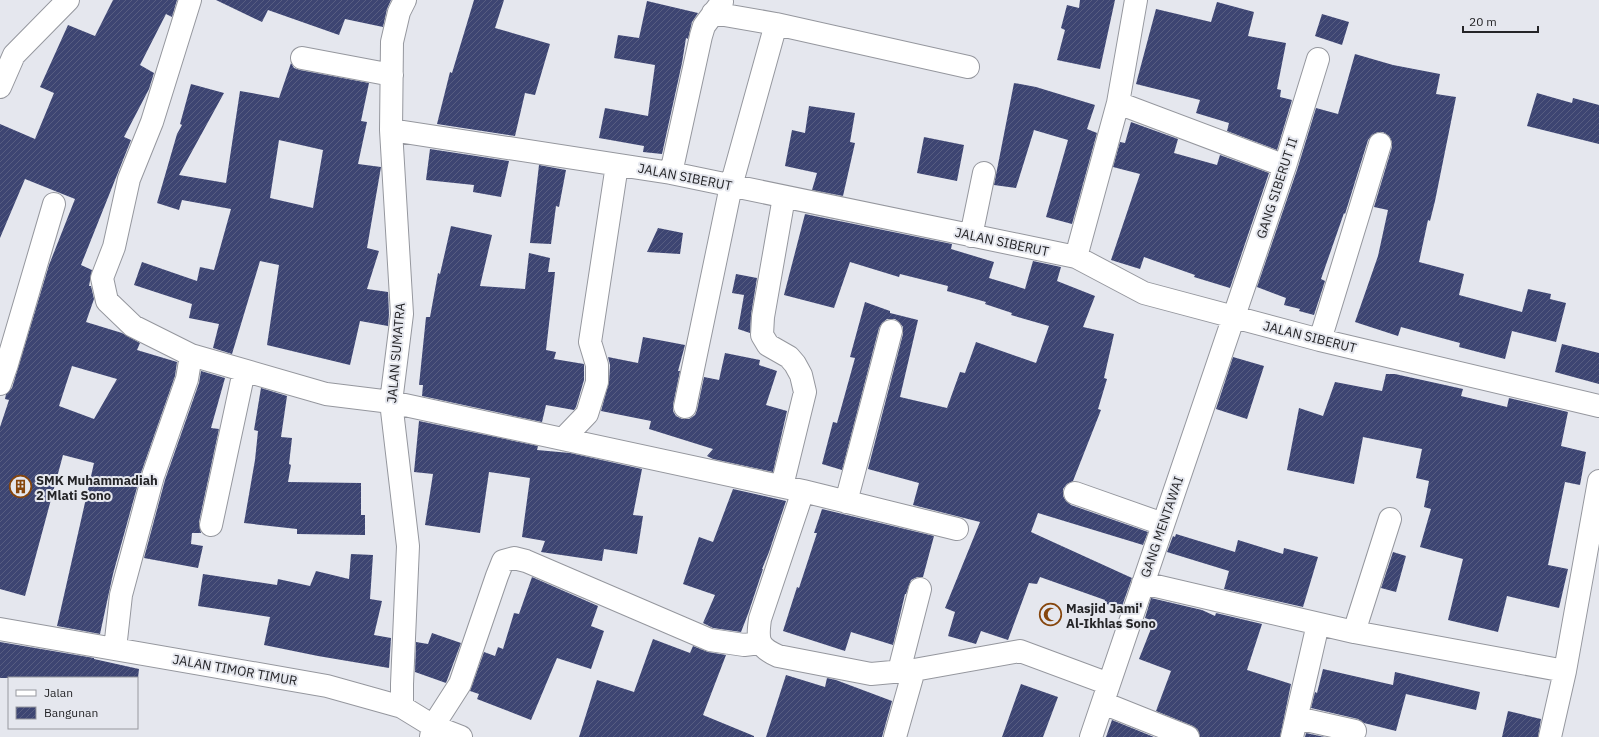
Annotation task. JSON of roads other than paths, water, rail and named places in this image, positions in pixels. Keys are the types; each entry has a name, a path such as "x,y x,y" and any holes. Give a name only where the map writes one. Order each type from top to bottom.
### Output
{"street":[{"path":"0,88 14,55 68,0"},
{"path":"190,0 152,122 129,179 114,247 102,278 107,301 133,326 191,355 326,394 391,402 792,489 957,529"},
{"name":"JALAN SUMATRA","path":"402,707 408,546 391,402 402,314 391,130 392,42 399,12 405,0"},
{"path":"1076,257 1118,103 1136,0"},
{"path":"671,173 701,36 704,26 719,6 776,24 968,67"},
{"path":"685,406 731,186 776,24"},
{"path":"302,58 392,74"},
{"name":"GANG SIBERUT II","path":"1233,317 1285,166 1318,59"},
{"path":"1118,103 1285,166"},
{"name":"JALAN SIBERUT","path":"391,130 671,173 1076,257 1144,293 1320,340 1599,406"},
{"path":"1320,340 1380,144"},
{"path":"563,439 587,414 597,382 597,365 590,342 617,165"},
{"path":"971,236 984,173"},
{"path":"784,197 763,317 762,335 768,345 789,357 801,375 805,392 792,489 760,619 758,633 760,643 766,651 778,656 871,674 907,670 1020,652 1106,694 1188,737"},
{"path":"0,384 54,204"},
{"name":"GANG MENTAWAI","path":"1091,737 1233,317"},
{"path":"846,502 891,331"},
{"path":"115,649 121,595 153,476 187,379 191,355"},
{"path":"211,525 244,371"},
{"path":"1550,737 1565,671 1599,481"},
{"path":"1075,493 1163,524"},
{"path":"1354,632 1390,519"},
{"path":"432,732 460,684 501,566 503,562 514,558 533,564 710,640 744,645 760,643"},
{"path":"1143,583 1354,632 1565,671"},
{"path":"895,737 920,589"},
{"path":"1318,624 1294,728 1355,731"},
{"name":"JALAN TIMOR TIMUR","path":"0,629 327,686 402,707 432,732 461,737"}],"place":[{"name":"SMK Muhammadiah 2 Mlati Sono","path":"20,487"},
{"name":"Masjid Jami' Al-Ikhlas Sono","path":"1050,615"}]}
